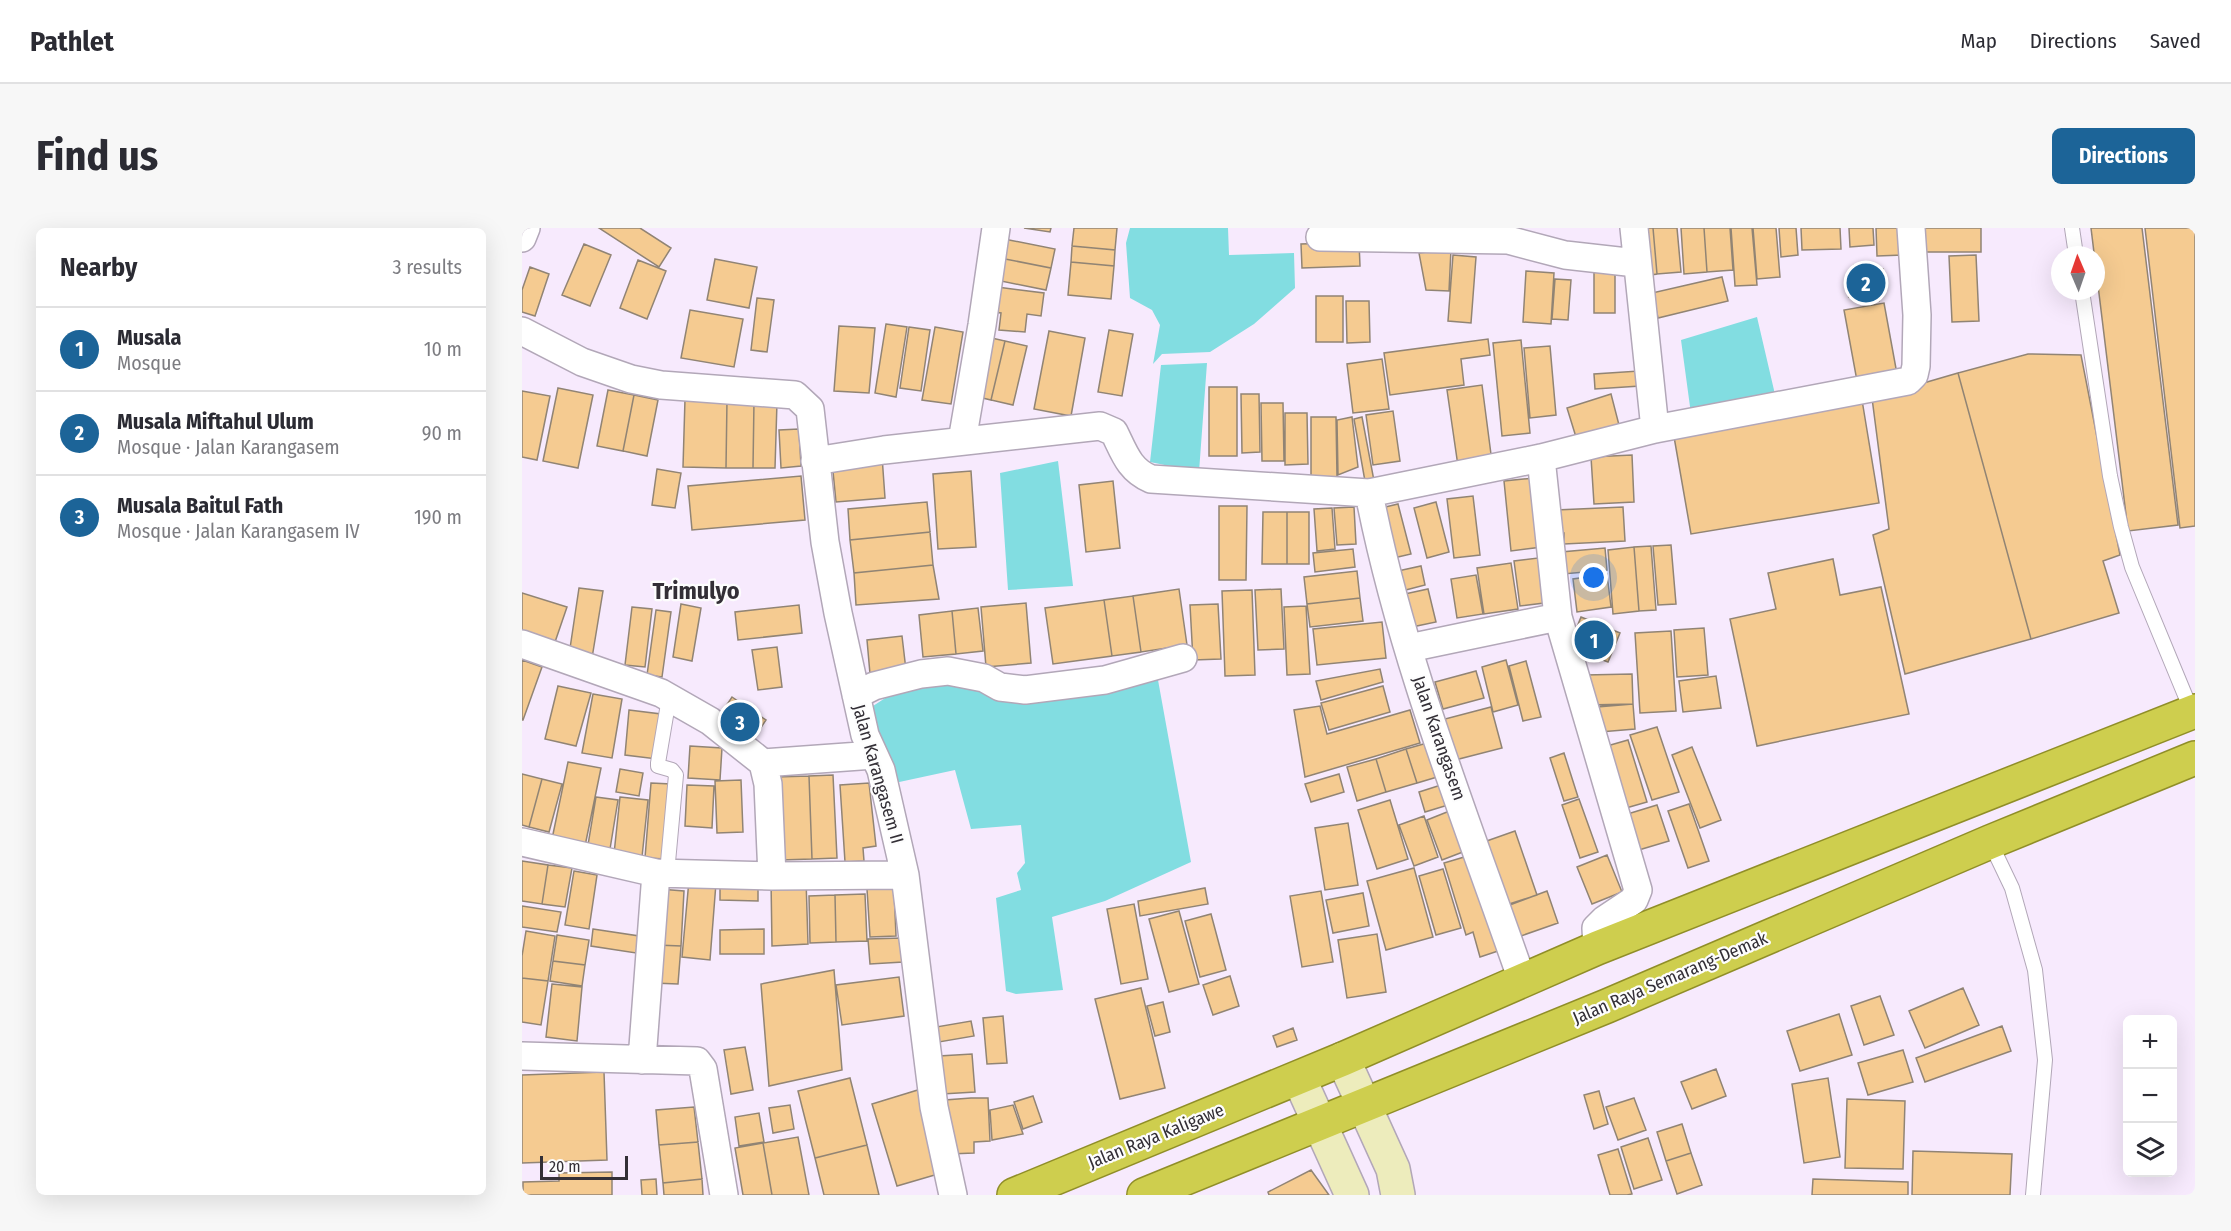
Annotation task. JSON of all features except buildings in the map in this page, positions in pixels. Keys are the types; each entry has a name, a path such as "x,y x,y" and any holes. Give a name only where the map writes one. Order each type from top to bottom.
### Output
{"highway":[{"path":"1299,1078 1597,948 2194,712"},
{"name":"Jalan Raya Semarang-Demak","path":"1144,1195 1607,1006 1989,842 2195,758"},
{"name":"Jalan Raya Kaligawe","path":"1014,1195 1299,1078"}],"main road":[{"path":"1343,1059 1365,1106 1395,1182"},
{"path":"1299,1078 1352,1193"}],"street":[{"path":"522,238 526,228"},
{"path":"962,441 996,228"},
{"path":"1634,228 1655,429"},
{"path":"815,461 884,450 1100,426 1114,432 1133,469 1140,475 1151,479 1369,494 1541,458 1655,429 1908,381 1914,375 1916,366 1917,315 1911,228"},
{"path":"1320,237 1508,240 1565,255 1636,263"},
{"name":"Jalan Karangasem II","path":"522,331 582,362 651,383 795,395 810,409 825,542 856,695 865,735 881,770 905,875 934,1107 953,1195"},
{"path":"1541,458 1558,617 1638,890 1634,900 1596,928 1597,948"},
{"name":"Jalan Karangasem","path":"1369,494 1381,556 1434,728 1522,980"},
{"path":"1409,648 1558,617"},
{"path":"522,644 669,698 710,721 763,763 768,784 772,876"},
{"path":"856,695 874,686 921,674 948,672 984,678 1000,687 1025,690 1105,680 1183,658"},
{"path":"763,763 874,754"},
{"path":"522,842 662,873 772,876 905,875"},
{"path":"642,1060 662,873"},
{"path":"522,1056 642,1060 690,1059 700,1064 703,1069 724,1195"}],"lane":[{"path":"2072,228 2075,246"},
{"path":"2083,300 2110,476 2121,527 2132,567 2194,712"},
{"path":"662,873 676,775 672,770 658,766 669,698"},
{"path":"1989,842 2012,888 2035,970 2045,1060 2033,1195"}],"shaded area":[{"path":"1130,228 1228,228 1229,255 1294,253 1295,288 1254,324 1210,352 1162,354 1153,364 1160,325 1152,310 1130,298 1126,243"},
{"path":"1757,317 1777,403 1691,414 1681,340"},
{"path":"1207,363 1199,472 1150,462 1161,365"},
{"path":"1058,461 1073,586 1008,590 1000,473"},
{"path":"1158,680 1191,862 1105,901 1052,917 1063,990 1016,994 1006,991 996,898 1021,890 1017,873 1025,863 1021,825 971,829 955,770 890,784 873,706 896,691 969,683 1002,702"}],"place":[{"name":"Musala Miftahul Ulum","path":"1866,283"},
{"name":"Musala","path":"1594,640"},
{"name":"Musala Baitul Fath","path":"740,722"}],"district":[{"name":"Trimulyo","path":"696,591"}]}
